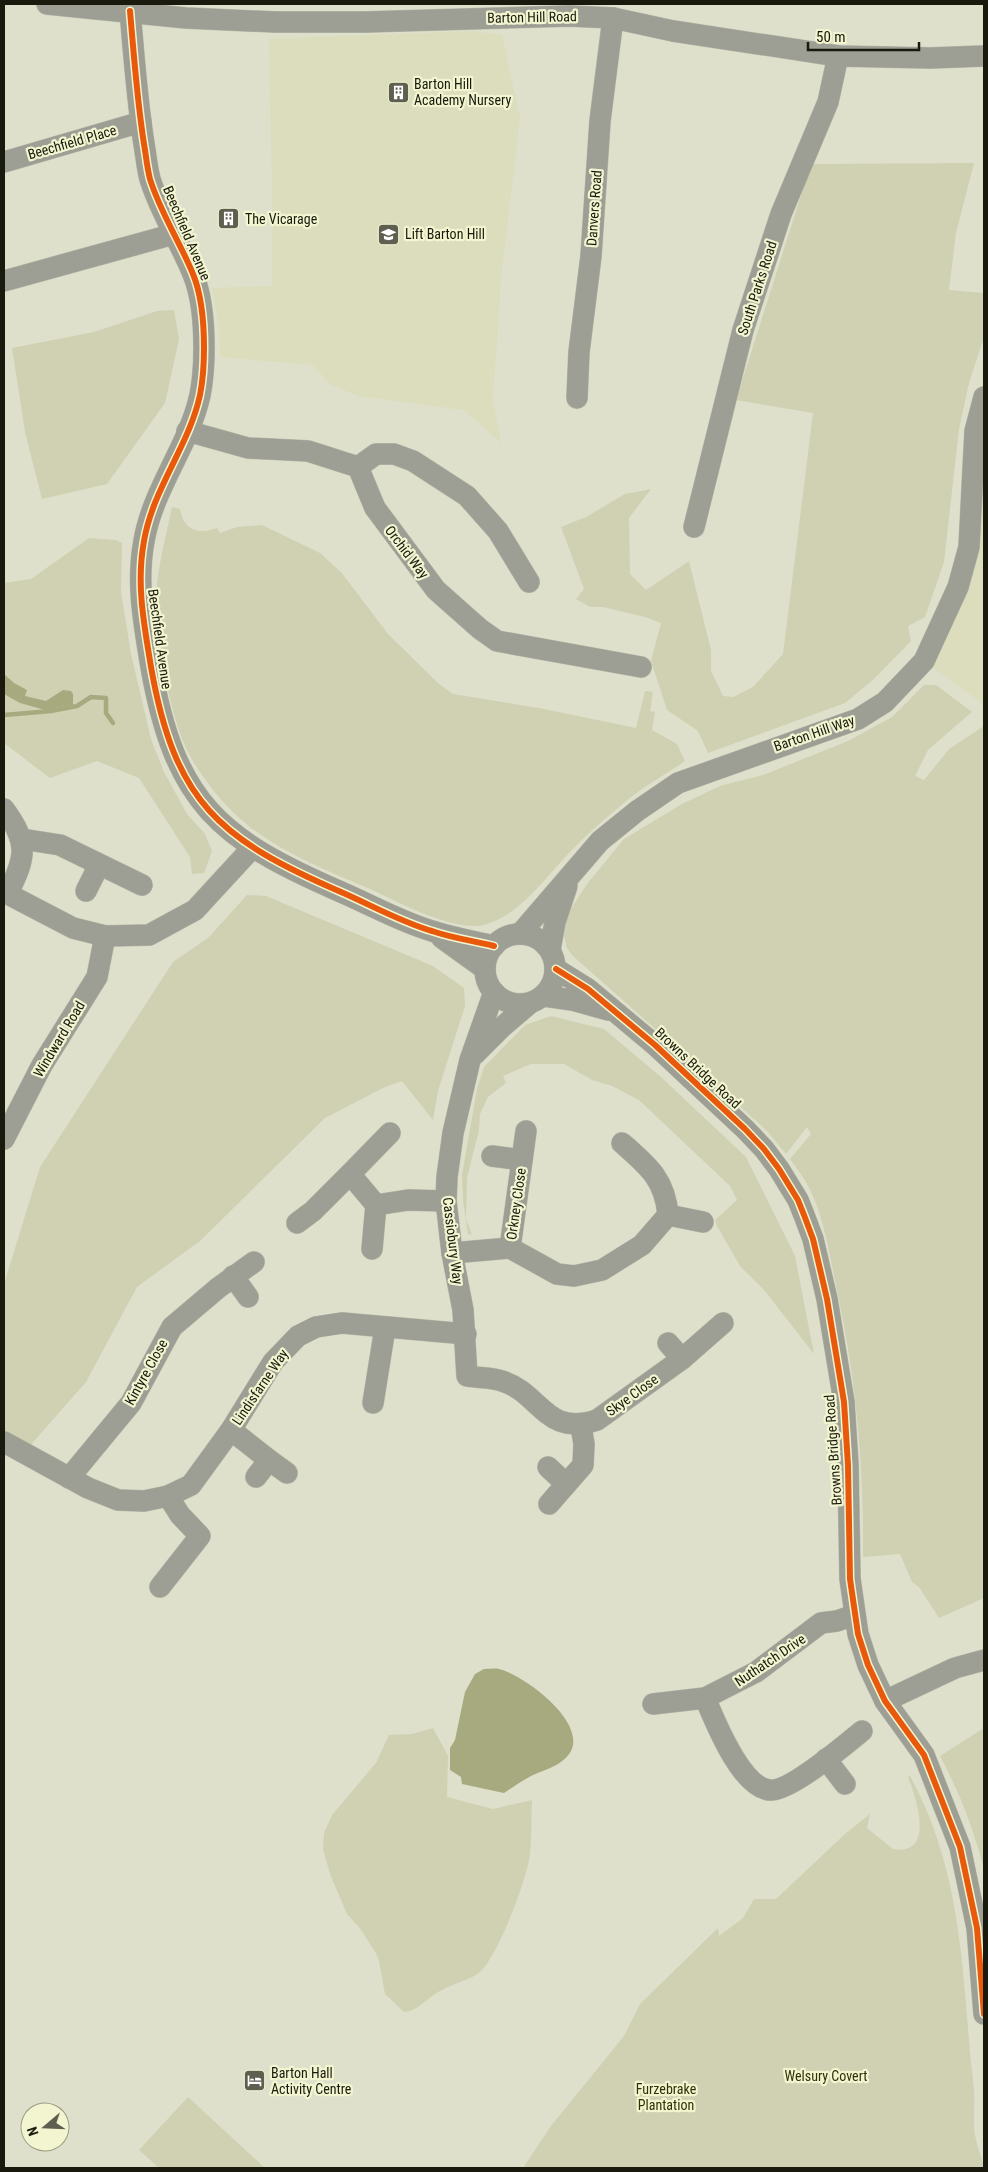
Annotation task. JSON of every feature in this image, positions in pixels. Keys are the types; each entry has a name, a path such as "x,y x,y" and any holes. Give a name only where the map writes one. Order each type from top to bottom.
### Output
{"street":[{"name":"Barton Hill Road","path":"47,4 130,11 186,11 275,22 366,13 613,18 673,31 838,56 930,58 984,56"},
{"name":"Beechfield Avenue","path":"130,11 141,122 150,178 194,276 201,304 204,344 200,394 187,431 156,497 147,522 140,562 144,627 163,727 172,751 198,798 215,818 252,848 291,870 431,931 494,946"},
{"name":"Danvers Road","path":"577,398 579,352 591,256 600,120 613,18"},
{"name":"South Parks Road","path":"694,527 743,330 781,214 828,102 838,56"},
{"name":"Beechfield Place","path":"4,162 141,122"},
{"name":"Beechfield Avenue","path":"4,282 174,234"},
{"name":"Barton Hill Way","path":"520,934 600,841 638,810 678,783 858,720 885,702 924,661 958,587 969,547 975,431 984,397"},
{"path":"187,431 248,448 308,451 358,467 376,454 394,454 413,461 467,496 498,531 529,582"},
{"name":"Orchid Way","path":"358,467 375,508 436,590 480,629 497,641 641,667"},
{"path":"4,810 22,839 21,868 6,893 73,928 105,936 149,935 196,910 252,848"},
{"path":"22,839 60,845 142,886"},
{"path":"86,890 99,865"},
{"name":"Barton Hill Way","path":"553,959 555,922 570,877"},
{"name":"Beechfield Avenue","path":"431,931 486,969"},
{"path":"470,1060 500,1028 536,1000 552,986 553,959 539,939 520,934 502,939 494,946 488,957 486,969 488,982 494,992 510,1003 536,1000"},
{"name":"Windward Road","path":"4,1139 42,1065 97,977 105,936"},
{"name":"Browns Bridge Road","path":"553,959 655,1045 764,1149 789,1184 804,1215 813,1239 827,1299 844,1402 848,1465 850,1579 854,1615 868,1665 885,1701 924,1755 960,1847 978,1928 984,2014"},
{"name":"Cassiobury Way","path":"466,1334 452,1252 446,1200 447,1177 453,1133 470,1060 494,992"},
{"name":"Browns Bridge Road","path":"536,1000 572,1000 615,1012"},
{"name":"Orkney Close","path":"510,1248 526,1131"},
{"path":"297,1223 313,1211 390,1134"},
{"path":"622,1143 658,1177 667,1204 668,1215 703,1222"},
{"name":"Orkney Close","path":"492,1156 522,1160"},
{"path":"350,1174 376,1205 372,1249"},
{"path":"376,1205 408,1200 446,1200"},
{"name":"Orkney Close","path":"452,1252 510,1248 557,1274 574,1276 602,1270 642,1245 668,1215"},
{"name":"Kintyre Close","path":"69,1478 131,1403 172,1327 233,1276 254,1262"},
{"path":"233,1276 248,1297"},
{"name":"Lindisfarne Way","path":"4,1442 88,1488 118,1500 144,1501 168,1496 191,1485 231,1430 273,1362 298,1336 316,1327 342,1323 466,1334"},
{"name":"Skye Close","path":"581,1426 597,1420 682,1359 723,1323"},
{"path":"373,1403 387,1379 385,1328"},
{"path":"466,1334 467,1385 502,1381 518,1389 557,1421 581,1426 584,1444 583,1466 549,1504"},
{"path":"668,1343 682,1359"},
{"path":"231,1430 287,1473"},
{"path":"256,1477 270,1460"},
{"path":"548,1467 566,1484"},
{"path":"160,1587 200,1536 180,1515 168,1496"},
{"name":"Nuthatch Drive","path":"653,1704 705,1698 756,1672 821,1623 854,1615"},
{"path":"885,1701 956,1668 984,1660"},
{"path":"705,1698 724,1741 737,1763 754,1783 769,1790 782,1788 862,1732"},
{"path":"826,1759 845,1784"}],"shaded area":[{"name":"Lift Barton Hill","path":"472,31 502,35 520,118 501,280 493,399 501,443 464,410 358,396 330,384 313,365 220,357 219,327 212,288 272,286 269,39"},
{"path":"984,397 984,705 924,661 958,587"},
{"path":"4,674 14,683 27,690 25,696 46,701 63,690 71,691 73,694 73,705 54,708 49,711 20,703 4,694"},
{"path":"484,1669 497,1669 510,1673 537,1690 561,1713 570,1726 573,1739 571,1751 564,1760 529,1777 504,1793 462,1784 461,1777 450,1770 450,1748 455,1740 465,1692 475,1674"}],"green space":[{"path":"974,163 956,233 949,290 984,293 984,337 969,383 959,429 944,562 925,617 908,626 911,641 873,680 845,703 708,753 698,731 667,710 651,661 661,623 645,617 603,607 590,607 576,599 584,589 561,527 586,517 625,494 651,489 629,518 630,574 646,590 689,561 711,650 711,671 723,696 733,697 753,687 783,654 813,413 736,400 811,164"},
{"path":"174,310 179,339 165,403 107,484 42,499 25,432 12,348 94,332 157,311"},
{"path":"172,507 180,509 188,526 198,531 217,528 220,533 237,527 262,525 320,553 341,572 388,634 438,683 453,694 539,708 636,728 645,691 653,692 650,711 655,712 652,730 677,744 685,761 631,797 604,820 578,844 521,904 497,920 484,925 472,926 442,920 410,908 316,866 264,837 228,807 215,793 198,769 182,740 166,680 156,602 162,554"},
{"path":"89,538 116,540 122,543 121,592 131,654 151,739 164,772 187,814 205,834 212,851 204,873 192,874 190,857 139,778 97,761 50,778 4,743 4,583 31,579"},
{"path":"924,685 936,685 972,712 928,750 915,776 924,780 949,749 984,726 984,1598 939,1618 919,1587 912,1582 900,1554 863,1557 858,1423 844,1323 824,1228 808,1185 790,1159 811,1134 807,1127 786,1154 767,1131 573,956 567,948 564,935 567,915 587,884 624,839 682,804 720,786 763,775 848,741 892,717"},
{"path":"247,895 266,896 433,966 464,988 465,1006 438,1091 433,1120 402,1081 383,1088 325,1118 200,1241 137,1287 86,1382 28,1448 4,1433 4,1284 40,1167 173,962 208,938"},
{"path":"551,1016 604,1029 661,1077 746,1157 795,1256 814,1354 764,1290 740,1266 717,1226 715,1220 737,1200 730,1186 639,1100 612,1086 592,1080 564,1064 531,1064 503,1076 506,1083 488,1097 480,1114 479,1130 467,1178 466,1219 472,1235 468,1234 463,1200 462,1175 477,1089 484,1067 525,1025"},
{"path":"433,1728 448,1756 447,1797 493,1809 532,1800 530,1854 524,1880 504,1933 481,1971 440,1991 414,2009 404,2012 385,1994 376,1953 359,1927 347,1914 330,1874 323,1849 324,1833 332,1815 376,1763 389,1735 412,1734"},
{"path":"984,1728 984,1869 965,1811 940,1756"},
{"path":"910,1776 926,1809 939,1843 955,1911 974,2085 975,2135 984,2168 523,2168 551,2126 624,2036 640,2004 718,1928 719,1936 743,1918 754,1899 776,1899 845,1834 870,1814 867,1828 893,1849 906,1849 915,1844 919,1835 920,1823 908,1777"},
{"path":"188,2097 265,2168 159,2168 139,2150"}],"waterway":[{"path":"4,715 51,711 77,706 91,697 106,698 106,713 113,723"}],"cycle path":[{"path":"130,11 139,111 149,175 159,203 188,262 196,283 204,329 204,366 195,414 155,503 144,541 142,557 142,604 148,651 161,714 174,752 189,784 209,811 234,833 263,854 299,873 409,923 447,936 494,946"},
{"path":"556,969 588,989 655,1045 745,1129 764,1149 779,1169 798,1200 813,1239 827,1299 844,1402 848,1465 850,1579 858,1634 868,1665 885,1701 924,1755 960,1847 977,1928 984,2014"}],"place":[{"name":"Barton Hill Academy Nursery","path":"398,92"},
{"name":"The Vicarage","path":"229,219"},
{"name":"Lift Barton Hill","path":"389,234"},
{"name":"Barton Hall Activity Centre","path":"255,2081"}],"park label":[{"name":"Welsury Covert","path":"826,2076"},
{"name":"Furzebrake Plantation","path":"666,2098"}]}
